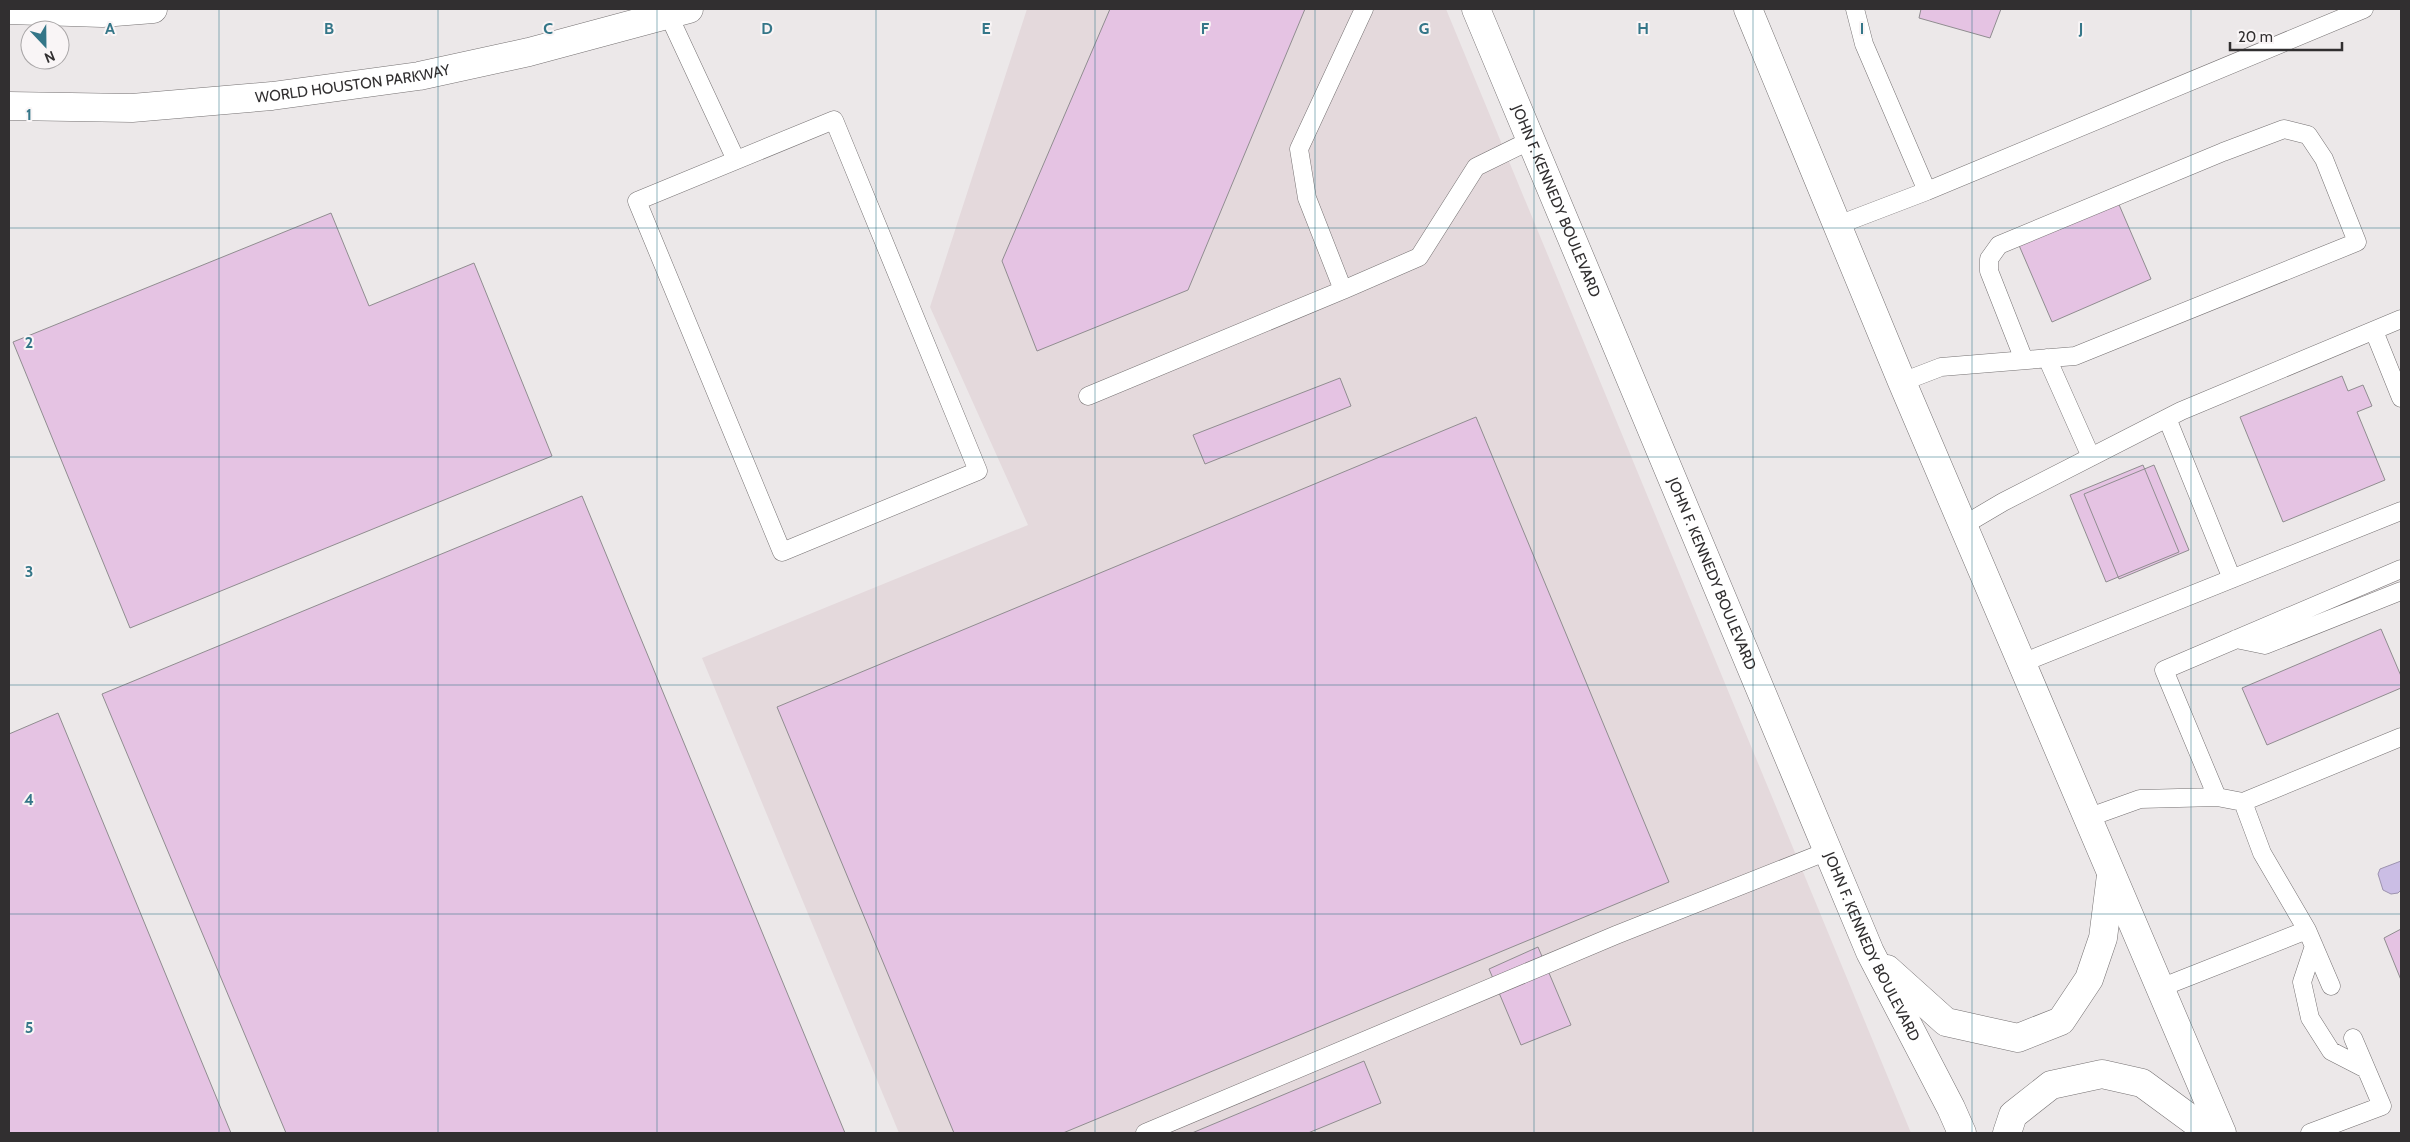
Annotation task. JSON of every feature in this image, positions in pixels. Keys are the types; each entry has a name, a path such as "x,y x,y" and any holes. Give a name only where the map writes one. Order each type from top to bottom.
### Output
{"main road":[{"path":"9,10 101,11 154,9"},
{"name":"JOHN F. KENNEDY BOULEVARD","path":"1476,9 1870,952 1952,1108 1962,1133"},
{"path":"1748,9 1902,382 2222,1133"},
{"name":"WORLD HOUSTON PARKWAY","path":"9,106 132,108 272,96 419,76 529,52 675,11"},
{"path":"1870,952 1899,981 1946,1022 2018,1038 2061,1021 2089,979 2103,938 2111,875"},
{"path":"2007,1133 2013,1115 2052,1085 2102,1074 2142,1083 2210,1133"}],"lane":[{"path":"1343,290 1308,198 1299,149 1364,9"},
{"path":"1855,9 1864,44 1927,191"},
{"path":"1838,225 1927,191 2364,9"},
{"path":"675,11 736,160"},
{"path":"834,120 978,471 782,552 637,201 736,160 834,120"},
{"path":"1902,382 1940,367 2075,356 2357,242 2324,159 2308,134 2284,129 2222,152 1999,245 1989,259 1990,276 2024,360"},
{"path":"1088,396 1419,257 1476,167 1531,140"},
{"path":"1964,526 2003,502 2167,418 2401,319"},
{"path":"2374,331 2401,398"},
{"path":"2047,358 2091,457"},
{"path":"2167,418 2232,580"},
{"path":"2022,663 2401,511"},
{"path":"2217,797 2164,670 2401,570"},
{"path":"2236,639 2264,645 2401,591"},
{"path":"2087,818 2140,799 2217,797 2243,802 2401,737"},
{"path":"2243,802 2262,853 2310,938 2331,986"},
{"path":"1146,1133 1616,935 1828,850"},
{"path":"2160,988 2310,938"},
{"path":"2310,938 2302,982 2310,1018 2331,1051 2366,1069"},
{"path":"2310,1133 2382,1106 2353,1038"}],"shaded area":[{"path":"1027,9 1446,9 1911,1133 899,1133 702,658 1028,525 930,307"},
{"path":"2401,861 2401,890 2398,893 2391,894 2383,890 2378,874 2380,869"}],"building":[{"path":"1110,9 1305,9 1188,290 1037,351 1002,261"},
{"path":"1921,9 2001,9 1990,38 1919,18"},
{"path":"2117,200 2151,279 2052,322 2018,243"},
{"path":"331,213 369,306 474,263 552,456 130,628 13,342"},
{"path":"2342,376 2348,391 2363,385 2372,406 2357,412 2385,480 2283,522 2240,417"},
{"path":"1340,378 1351,406 1205,464 1193,435"},
{"path":"1476,417 1669,882 1063,1133 954,1133 777,707"},
{"path":"2143,465 2179,552 2106,582 2070,495"},
{"path":"2154,465 2189,550 2119,579 2084,494"},
{"path":"582,496 845,1133 286,1133 102,694"},
{"path":"2381,629 2401,676 2401,688 2267,745 2242,688"},
{"path":"58,713 231,1133 9,1133 9,734"},
{"path":"2401,929 2401,980 2384,938"},
{"path":"1538,947 1571,1025 1521,1045 1489,969"},
{"path":"1364,1061 1381,1103 1308,1133 1192,1133"}]}
